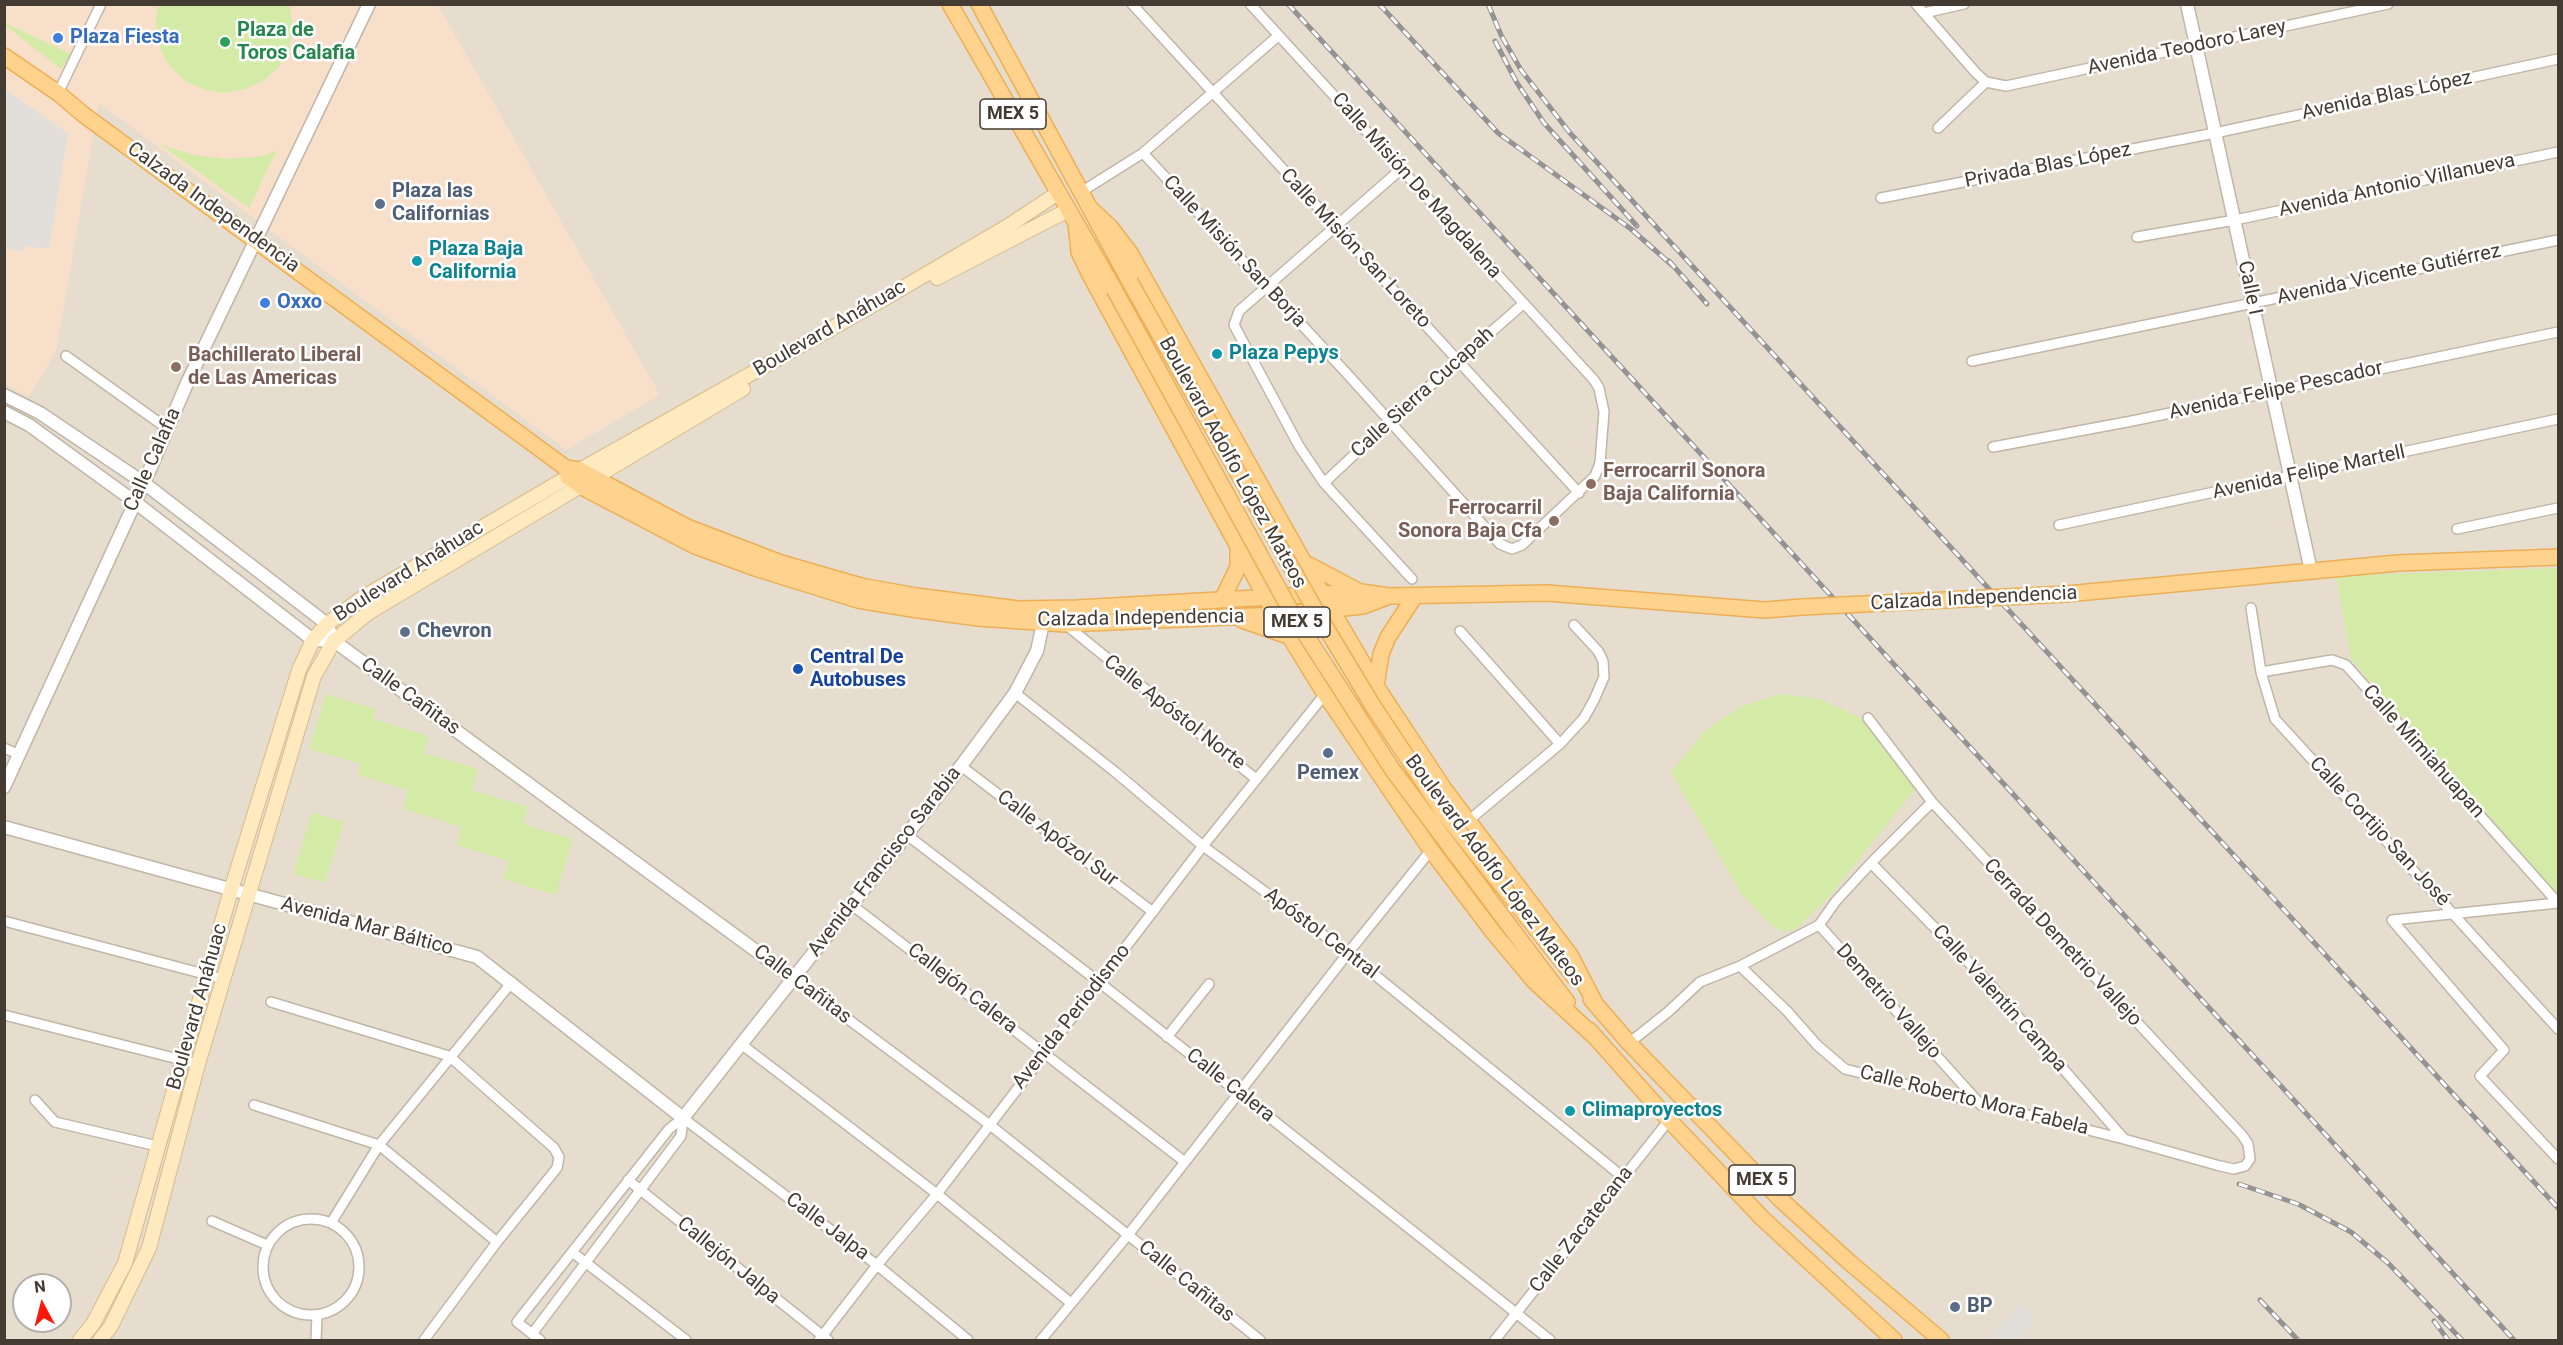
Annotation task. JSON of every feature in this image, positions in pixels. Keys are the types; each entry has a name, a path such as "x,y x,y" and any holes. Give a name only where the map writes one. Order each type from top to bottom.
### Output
{"main road":[{"name":"Boulevard Adolfo López Mateos","path":"950,4 1114,289 1293,615 1392,769 1594,1036 1669,1120 1763,1219 1894,1341"},
{"name":"Boulevard Adolfo López Mateos","path":"979,4 1130,282 1317,613 1373,706 1444,813 1629,1044 1780,1199 1941,1341"},
{"name":"Calzada Independencia","path":"4,56 58,93 84,115 578,476 695,546 755,568 858,600 978,618 1043,623 1276,615 1363,606 1389,596"},
{"name":"Boulevard Anáhuac","path":"80,1341 93,1324 125,1263 231,890 299,670 313,640 327,624 362,598 899,290 1008,226 1058,193"},
{"path":"1091,209 1111,228 1130,253 1376,686 1425,763 1570,955 1596,1005"},
{"name":"Boulevard Anáhuac","path":"100,1341 111,1326 149,1248 198,1064 247,894 314,676 334,641 368,613 578,476 769,374 963,264 1072,217"},
{"path":"1072,217 1079,252 1090,275 1288,636 1431,850 1493,932 1534,981 1594,1036"},
{"name":"Calzada Independencia","path":"578,476 687,527 782,563 861,586 916,596 1018,609 1077,609 1360,592 1389,596 1547,593 1765,610 2066,594 2398,563 2559,557"},
{"path":"1222,600 1238,567 1237,544"},
{"path":"1303,561 1360,592"},
{"path":"1376,686 1381,654 1388,637 1415,596"},
{"path":"1234,617 1288,636"}],"street":[{"path":"58,93 101,4"},
{"name":"Calle Calafia","path":"4,787 256,239 369,4"},
{"name":"Calle Misión San Loreto","path":"1132,4 1579,493"},
{"name":"Calle Misión De Magdalena","path":"1250,4 1599,387 1604,412 1599,470 1579,493 1522,545 1512,549 1506,548 1493,538"},
{"path":"1916,4 1986,82 1938,128"},
{"path":"1924,13 1964,4"},
{"name":"Calle I","path":"2187,4 2311,571"},
{"name":"Avenida Teodoro Larey","path":"1986,82 2006,87 2017,85 2388,4"},
{"path":"1082,192 1143,153 1278,36"},
{"name":"Avenida Blas López","path":"2215,133 2559,59"},
{"name":"Privada Blas López","path":"1881,198 2215,133"},
{"name":"Avenida Antonio Villanueva","path":"2138,237 2235,220 2559,152"},
{"name":"Calle Misión San Borja","path":"1143,153 1390,421 1493,538"},
{"path":"1400,170 1268,288 1239,311 1234,319 1236,329 1299,446 1324,483 1412,579"},
{"name":"Avenida Vicente Gutiérrez","path":"1972,361 2559,240"},
{"name":"Calle Sierra Cucapah","path":"1324,483 1522,304"},
{"name":"Avenida Felipe Pescador","path":"1993,447 2559,332"},
{"path":"66,356 168,429"},
{"path":"4,395 40,413 144,483 327,624 334,641 313,640 135,502 29,425 4,412"},
{"name":"Avenida Felipe Martell","path":"2059,525 2559,419"},
{"path":"2457,529 2559,508"},
{"name":"Calle Cortijo San José","path":"2251,608 2261,672 2275,719 2559,1029"},
{"name":"Avenida Francisco Sarabia","path":"683,1118 681,1136 586,1262 536,1337 517,1322 669,1129 683,1118 961,766 1015,693 1037,651 1043,623"},
{"name":"Calle Apóstol Norte","path":"1065,624 1256,779"},
{"path":"1468,821 1560,744 1584,718 1604,677 1603,661 1598,651 1574,626"},
{"path":"1460,631 1560,744"},
{"name":"Calle Cañitas","path":"334,641 990,1125 1260,1341"},
{"name":"Calle Mimiahuapan","path":"2261,672 2332,660 2346,665 2558,903"},
{"name":"Apóstol Central","path":"1015,693 1114,771 1203,846 1348,952 1624,1178"},
{"name":"Avenida Periodismo","path":"823,1339 877,1265 937,1194 1203,846 1325,694"},
{"name":"Cerrada Demetrio Vallejo","path":"1868,718 1932,802 2242,1135 2250,1151 2250,1159 2245,1166"},
{"path":"4,748 20,755"},
{"name":"Calle Apózol Sur","path":"961,766 1153,912"},
{"path":"1629,1044 1700,982 1740,966 1819,925 1870,863 1932,802"},
{"name":"Avenida Mar Báltico","path":"4,827 477,957 512,982 683,1118"},
{"name":"Calle Calera","path":"907,835 1099,982 1550,1341"},
{"path":"1041,1341 1128,1235 1348,952 1431,850"},
{"name":"Calle Valentín Campa","path":"1870,863 1987,981 2124,1139"},
{"path":"2558,903 2392,920 2504,1050 2480,1076 2559,1159"},
{"name":"Callejón Calera","path":"852,905 1185,1162"},
{"path":"4,921 223,979"},
{"name":"Demetrio Vallejo","path":"1819,925 1981,1105"},
{"name":"Calle Roberto Mora Fabela","path":"1740,966 1787,1011 1817,1045 1845,1069 1981,1105 2124,1139 2200,1162 2234,1169 2245,1166"},
{"path":"331,1223 379,1145 449,1056 512,982"},
{"path":"1167,1037 1209,984"},
{"path":"271,1002 449,1056 554,1148 559,1157 557,1168 497,1242 424,1341"},
{"path":"4,1015 198,1064"},
{"path":"741,1044 937,1194 1071,1304"},
{"path":"35,1100 55,1122 157,1146"},
{"path":"254,1105 379,1145 497,1242"},
{"name":"Calle Jalpa","path":"683,1118 877,1265 968,1341"},
{"name":"Calle Zacatecana","path":"1495,1341 1669,1120"},
{"name":"Callejón Jalpa","path":"628,1180 823,1339"},
{"path":"309,1219 331,1223 344,1232 354,1244 359,1259 359,1274 354,1289 345,1302 332,1311 317,1315 302,1315 288,1310 276,1301 267,1289 262,1274 262,1259 267,1245 276,1233 288,1224 309,1219"},
{"path":"212,1221 267,1245"},
{"path":"573,1252 686,1341"},
{"path":"316,1341 317,1315"}],"shaded area":[{"path":"4,5 438,5 660,395 566,450 99,103 56,351 29,397 5,384"},
{"path":"5,5 2558,5 2558,1340 5,1340"},
{"path":"4,88 68,134 49,249 27,246 22,251 9,249 5,245"},
{"path":"2021,1302 2036,1317 2026,1329 2030,1333 2027,1337 2031,1340 1989,1340"}],"green space":[{"name":"Plaza de Toros Calafia","path":"159,5 290,5 293,31 288,51 278,68 263,81 245,89 225,93 206,90 187,82 172,69 162,53 156,34 156,15"},
{"path":"4,23 71,54 61,69"},
{"path":"161,145 194,155 226,159 264,156 277,150 249,208"},
{"path":"2558,568 2558,892 2556,892 2351,659 2336,576"},
{"path":"326,694 376,709 373,719 429,736 424,753 478,769 472,790 528,807 523,824 573,839 556,895 503,879 509,861 456,845 462,827 403,809 408,790 358,775 361,764 309,749"},
{"path":"1781,694 1821,699 1863,719 1917,787 1828,898 1795,930 1781,931 1768,922 1741,893 1671,772 1706,730 1742,706"},
{"path":"312,812 344,822 325,883 293,874"}],"railway":[{"path":"1288,4 2514,1340"},
{"path":"1379,4 1498,133 1631,229 1673,266"},
{"path":"1488,4 1501,35 1521,70 1570,133 2558,1208"},
{"path":"1495,41 1517,83 1544,123 1637,226"},
{"path":"1669,261 1707,304"},
{"path":"2239,1184 2298,1204 2351,1232 2388,1263 2462,1340"},
{"path":"2260,1300 2298,1340"},
{"path":"2434,1321 2448,1340"}],"place":[{"name":"Plaza Fiesta","path":"58,38"},
{"name":"Plaza de Toros Calafia","path":"225,42"},
{"name":"Plaza las Californias","path":"380,204"},
{"name":"Plaza Baja California","path":"417,261"},
{"name":"Oxxo","path":"265,303"},
{"name":"Plaza Pepys","path":"1217,354"},
{"name":"Bachillerato Liberal de Las Americas","path":"176,367"},
{"name":"Ferrocarril Sonora Baja California","path":"1591,484"},
{"name":"Ferrocarril Sonora Baja Cfa","path":"1554,521"},
{"name":"Chevron","path":"405,632"},
{"name":"Central De Autobuses","path":"798,669"},
{"name":"Pemex","path":"1328,753"},
{"name":"Climaproyectos","path":"1570,1111"},
{"name":"BP","path":"1955,1307"}]}
